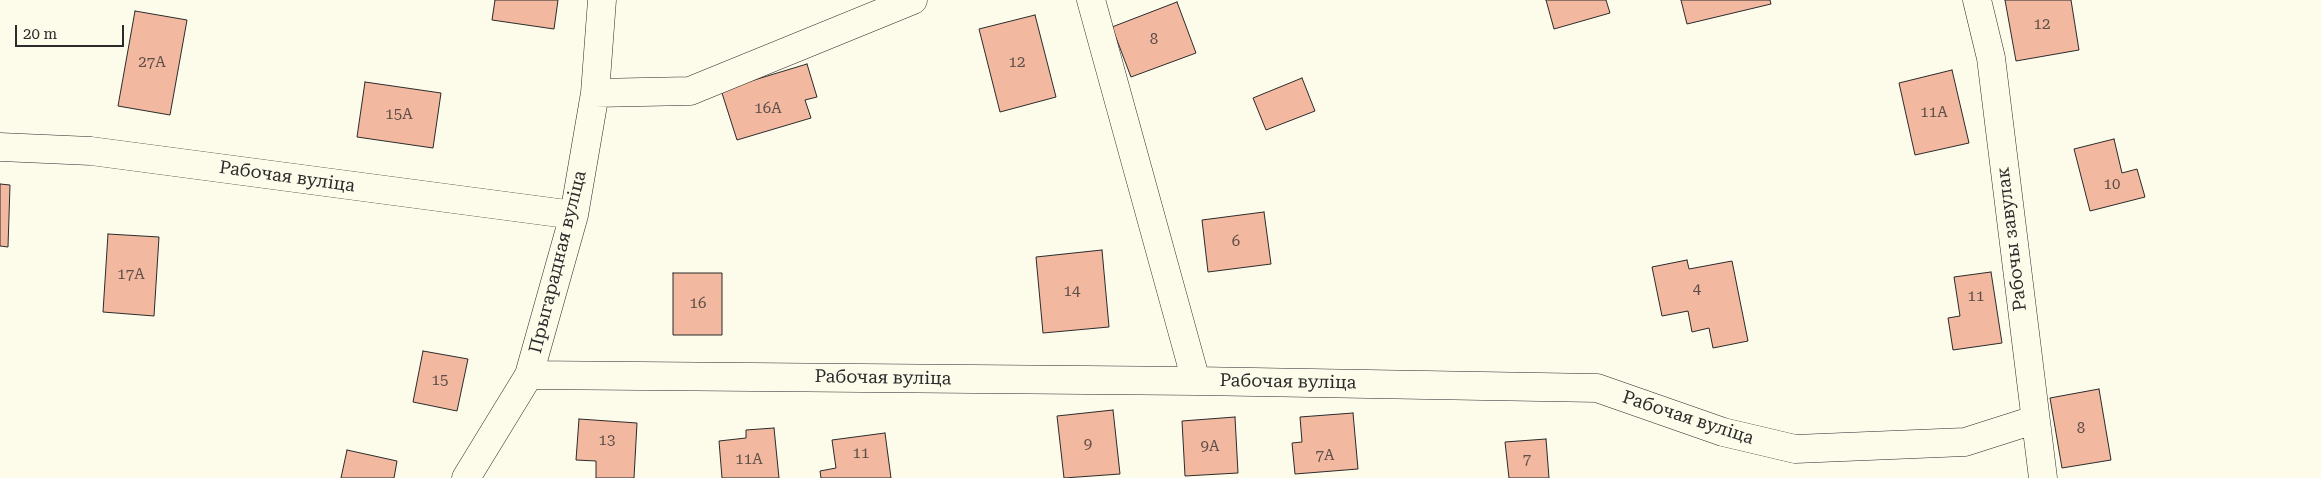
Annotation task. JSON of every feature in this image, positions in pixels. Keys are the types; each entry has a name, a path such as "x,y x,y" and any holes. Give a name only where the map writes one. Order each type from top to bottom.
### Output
{"street":[{"name":"Прыгарадная вуліца","path":"466,478 529,375 574,215 595,94 602,0"},
{"path":"595,94 690,91 914,0"},
{"path":"1091,0 1196,381"},
{"name":"Рабочы завулак","path":"1977,0 1991,58 2034,420 2043,478"},
{"name":"Рабочая вуліца","path":"0,147 91,151 574,215"},
{"name":"Рабочая вуліца","path":"529,375 1196,381 1597,388 1723,432 1795,449 1965,442 2034,420"}],"building":[{"path":"495,0 558,0 554,29 492,20"},
{"path":"1546,0 1606,0 1610,13 1554,29"},
{"path":"1681,0 1770,0 1771,4 1687,24"},
{"path":"2005,0 2071,0 2079,50 2016,61"},
{"path":"1177,2 1196,53 1131,77 1112,27"},
{"path":"135,11 187,20 170,115 118,106"},
{"path":"1035,15 1056,97 1000,112 979,29"},
{"path":"807,64 817,97 805,100 811,118 737,140 721,90"},
{"path":"1952,70 1969,143 1915,155 1899,83"},
{"path":"1302,78 1315,111 1266,130 1253,98"},
{"path":"365,82 441,93 433,148 357,137"},
{"path":"2114,139 2122,173 2137,169 2145,197 2090,211 2074,149"},
{"path":"0,184 10,185 8,247 0,246"},
{"path":"1264,212 1271,264 1208,272 1202,220"},
{"path":"108,234 159,237 154,316 103,312"},
{"path":"1102,250 1109,327 1043,333 1036,257"},
{"path":"1687,260 1689,269 1732,261 1748,341 1713,348 1709,328 1692,332 1688,311 1662,316 1652,267"},
{"path":"1991,272 2002,343 1953,350 1948,318 1960,316 1954,277"},
{"path":"673,273 722,273 722,335 673,335"},
{"path":"423,351 468,359 457,411 413,402"},
{"path":"2099,389 2111,460 2062,468 2050,398"},
{"path":"1113,410 1120,474 1064,478 1057,416"},
{"path":"1353,413 1358,469 1295,474 1292,443 1302,442 1300,417"},
{"path":"1235,417 1238,473 1185,476 1182,421"},
{"path":"579,419 637,423 634,478 596,478 596,461 576,460"},
{"path":"774,428 779,478 722,478 719,441 746,438 746,430"},
{"path":"885,433 891,478 821,478 820,471 836,468 832,440"},
{"path":"1546,439 1549,478 1509,478 1505,442"},
{"path":"347,450 397,461 394,478 341,478"}]}
